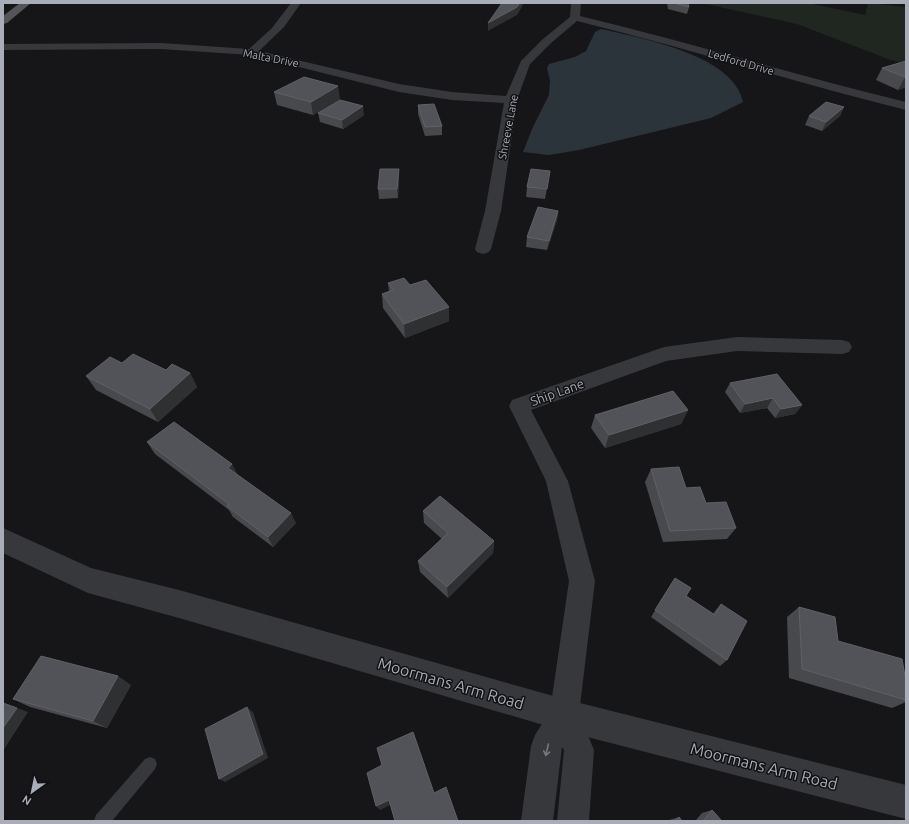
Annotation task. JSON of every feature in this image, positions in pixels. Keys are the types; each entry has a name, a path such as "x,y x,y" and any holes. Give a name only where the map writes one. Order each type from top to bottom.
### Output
{"main road":[{"path":"3,21 26,3"}],"street":[{"path":"250,52 274,34 283,24 296,3"},
{"path":"575,18 576,3"},
{"name":"Shreeve Lane","path":"483,249 493,211 511,100 525,63 547,41 575,18"},
{"name":"Ledford Drive","path":"575,18 654,37 844,91 906,106"},
{"name":"Malta Drive","path":"3,47 161,46 250,52 399,88 452,96 511,100"},
{"name":"Ship Lane","path":"564,715 582,581 557,481 519,406 664,354 737,344 842,347"},
{"name":"Moormans Arm Road","path":"3,540 88,580 179,604 564,715 906,802"},
{"path":"536,821 546,746 564,715"},
{"path":"564,715 579,750 573,821"}],"lane":[{"path":"102,821 150,764"}],"shaded area":[{"path":"701,3 808,3 865,15 868,3 906,7 906,64 888,59 797,24"},
{"path":"601,29 684,51 705,61 723,72 736,86 743,102 711,118 579,150 549,155 523,152 533,127 549,95 550,81 547,68 549,64 575,57 586,51 595,32"}],"building":[{"path":"502,3 520,3 517,7 488,23"},
{"path":"674,3 688,3 689,7"},
{"path":"906,61 906,77 882,68"},
{"path":"304,77 338,86 311,102 274,92"},
{"path":"340,100 363,106 342,120 318,113"},
{"path":"826,102 844,107 826,122 809,116"},
{"path":"434,104 442,126 425,127 418,105"},
{"path":"380,169 399,169 397,189 378,189"},
{"path":"531,169 550,171 547,189 527,187"},
{"path":"538,207 558,211 549,241 527,237"},
{"path":"404,278 410,285 426,280 449,307 404,324 382,294 393,290 388,283"},
{"path":"133,354 166,370 172,364 190,373 150,409 86,376 110,357 122,363"},
{"path":"777,374 802,405 781,409 773,398 745,404 730,383"},
{"path":"673,391 688,410 609,435 595,415"},
{"path":"174,422 232,464 228,468 291,513 268,537 227,506 229,504 147,442"},
{"path":"679,467 686,488 700,487 706,503 726,502 736,528 670,531 651,469"},
{"path":"440,496 494,541 447,587 418,561 448,533 423,511"},
{"path":"675,578 691,588 686,596 715,615 721,604 747,621 727,660 655,610"},
{"path":"799,607 835,617 838,641 902,659 906,682 906,700 802,669"},
{"path":"41,656 118,676 93,721 13,699"},
{"path":"3,703 17,708 3,728"},
{"path":"247,707 263,754 219,779 205,729"},
{"path":"413,732 434,793 446,787 458,821 395,821 389,800 376,806 367,773 382,765 377,748"},
{"path":"712,810 722,821 703,821"},
{"path":"679,817 682,821 675,821"}]}
